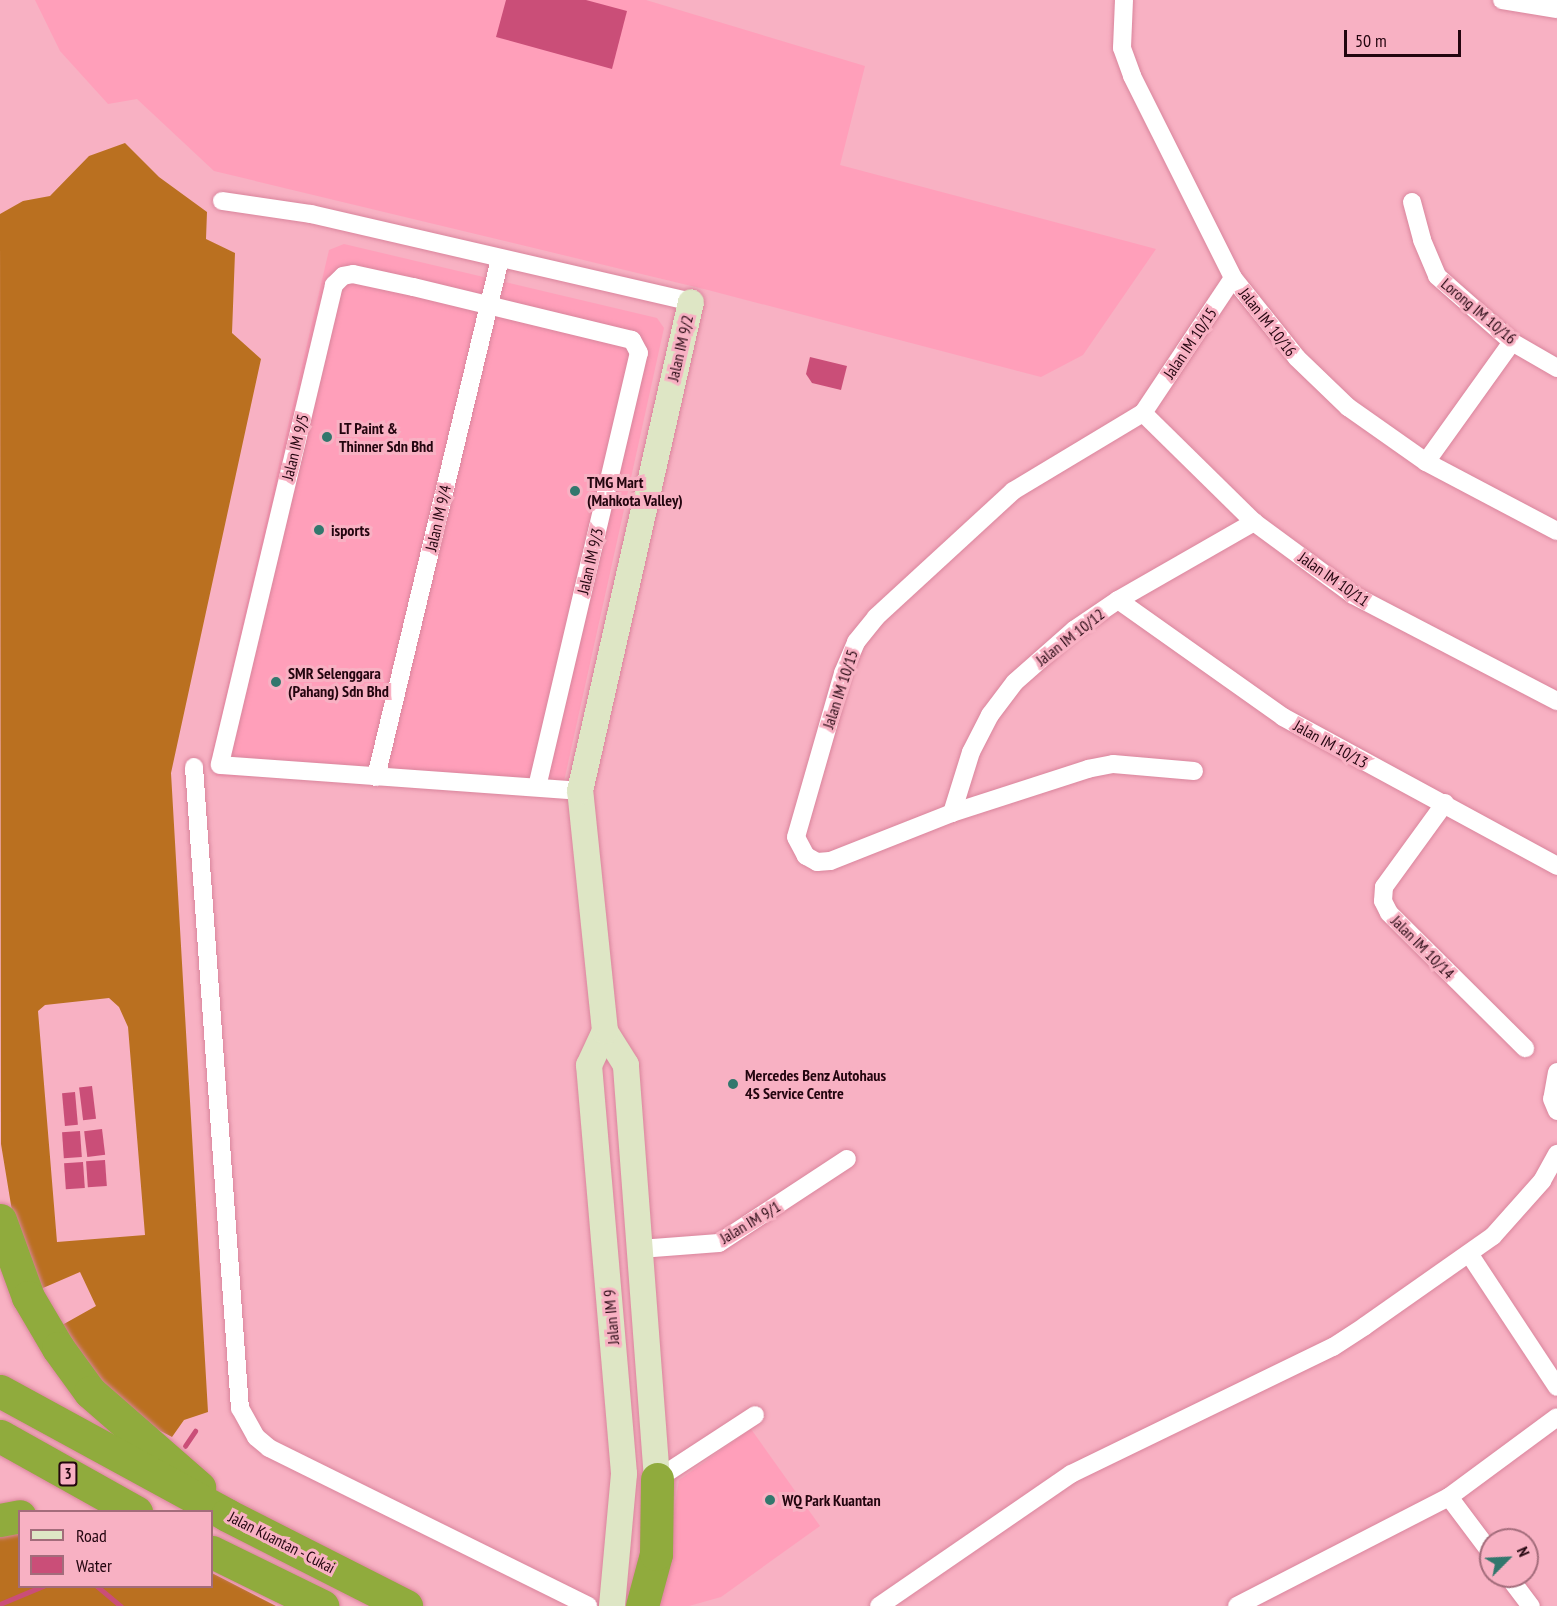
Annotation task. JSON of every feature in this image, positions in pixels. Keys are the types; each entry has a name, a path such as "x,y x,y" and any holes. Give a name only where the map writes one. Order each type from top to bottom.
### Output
{"highway":[{"path":"0,1220 28,1298 58,1348 90,1392 170,1458 227,1515"},
{"name":"Jalan Kuantan - Cukai","path":"0,1391 227,1515 406,1606"},
{"name":"3","path":"0,1436 132,1510"},
{"path":"642,1606 656,1554 657,1479"},
{"path":"0,1520 18,1516"},
{"path":"213,1552 322,1606"}],"street":[{"name":"Jalan IM 10/16","path":"1125,0 1122,48 1132,76 1233,278 1324,387 1426,462 1557,531"},
{"path":"1502,0 1557,9"},
{"name":"Jalan IM 9/2","path":"222,201 311,214 691,302 580,791"},
{"name":"Lorong IM 10/16","path":"1412,202 1422,240 1437,276 1512,342 1557,368"},
{"name":"Jalan IM 9/4","path":"376,777 500,259"},
{"name":"Jalan IM 9/5","path":"376,777 220,765 334,285 343,276 353,274 488,304"},
{"name":"Jalan IM 10/15","path":"1194,771 1113,764 952,813 830,861 810,859 799,848 796,837 843,673 856,642 876,617 987,512 1042,472 1143,413 1233,278"},
{"name":"Jalan IM 9/3","path":"488,304 632,340 639,352 537,787"},
{"path":"1426,462 1512,342"},
{"name":"Jalan IM 10/11","path":"1143,413 1254,522 1393,619 1557,701"},
{"name":"Jalan IM 10/12","path":"952,813 971,752 990,715 1015,682 1074,630 1118,600 1254,522"},
{"name":"Jalan IM 10/13","path":"1118,600 1283,717 1445,803 1557,866"},
{"path":"194,767 240,1408 256,1437 270,1448 588,1606"},
{"path":"376,777 580,791"},
{"name":"Jalan IM 9","path":"580,791 605,1031 626,1065 657,1479"},
{"name":"Jalan IM 10/14","path":"1445,803 1384,887 1383,901 1389,913 1525,1048"},
{"name":"Jalan IM 9","path":"605,1031 589,1065 596,1122 624,1474 612,1606"},
{"path":"1557,1072 1552,1099 1557,1111"},
{"path":"593,1097 600,1088 613,1084 628,1092"},
{"path":"596,1122 607,1128 630,1121"},
{"path":"879,1606 894,1600 1071,1474 1334,1347 1470,1255 1512,1218 1557,1154"},
{"name":"Jalan IM 9/1","path":"640,1249 719,1243 848,1159"},
{"path":"1470,1255 1557,1387"},
{"path":"657,1479 755,1415"},
{"path":"1237,1606 1449,1497 1557,1417"},
{"path":"1449,1497 1479,1537"},
{"path":"1517,1588 1531,1606"}],"shaded area":[{"path":"35,0 646,0 865,66 840,165 1156,249 1083,355 1041,377 708,290 214,171 137,99 108,104 60,51"},
{"path":"125,143 159,177 207,212 206,239 235,253 232,333 261,359 171,773 208,1412 184,1420 172,1437 132,1416 55,1329 96,1306 80,1272 36,1291 12,1211 1,1144 0,214 23,201 50,196 89,156","holes":["109,998 119,1007 128,1027 145,1235 57,1242 38,1011 45,1005"]},
{"path":"344,244 657,318 664,328 563,786 216,776 211,757 329,250"},
{"path":"751,1429 820,1526 721,1597 689,1606 659,1606 679,1480"},
{"path":"18,1527 18,1588 213,1588 213,1574 276,1606 0,1606 0,1531"}],"water":[{"path":"506,0 586,0 627,11 612,69 496,37"},
{"path":"810,357 847,366 841,390 812,383 806,374"},
{"path":"92,1086 96,1119 83,1120 79,1088"},
{"path":"75,1092 78,1125 65,1126 62,1093"},
{"path":"102,1129 105,1155 87,1157 84,1131"},
{"path":"80,1131 82,1157 64,1158 62,1132"},
{"path":"105,1160 107,1186 88,1187 86,1161"},
{"path":"83,1162 85,1188 66,1189 64,1163"}],"waterway":[{"path":"185,1446 195,1431"},
{"path":"0,1604 38,1588"},
{"path":"99,1588 121,1606"}],"place":[{"name":"LT Paint & Thinner Sdn Bhd","path":"327,437"},
{"name":"TMG Mart (Mahkota Valley)","path":"575,491"},
{"name":"isports","path":"319,530"},
{"name":"SMR Selenggara (Pahang) Sdn Bhd","path":"276,682"},
{"name":"Mercedes Benz Autohaus 4S Service Centre","path":"733,1084"},
{"name":"WQ Park Kuantan","path":"770,1500"}]}
